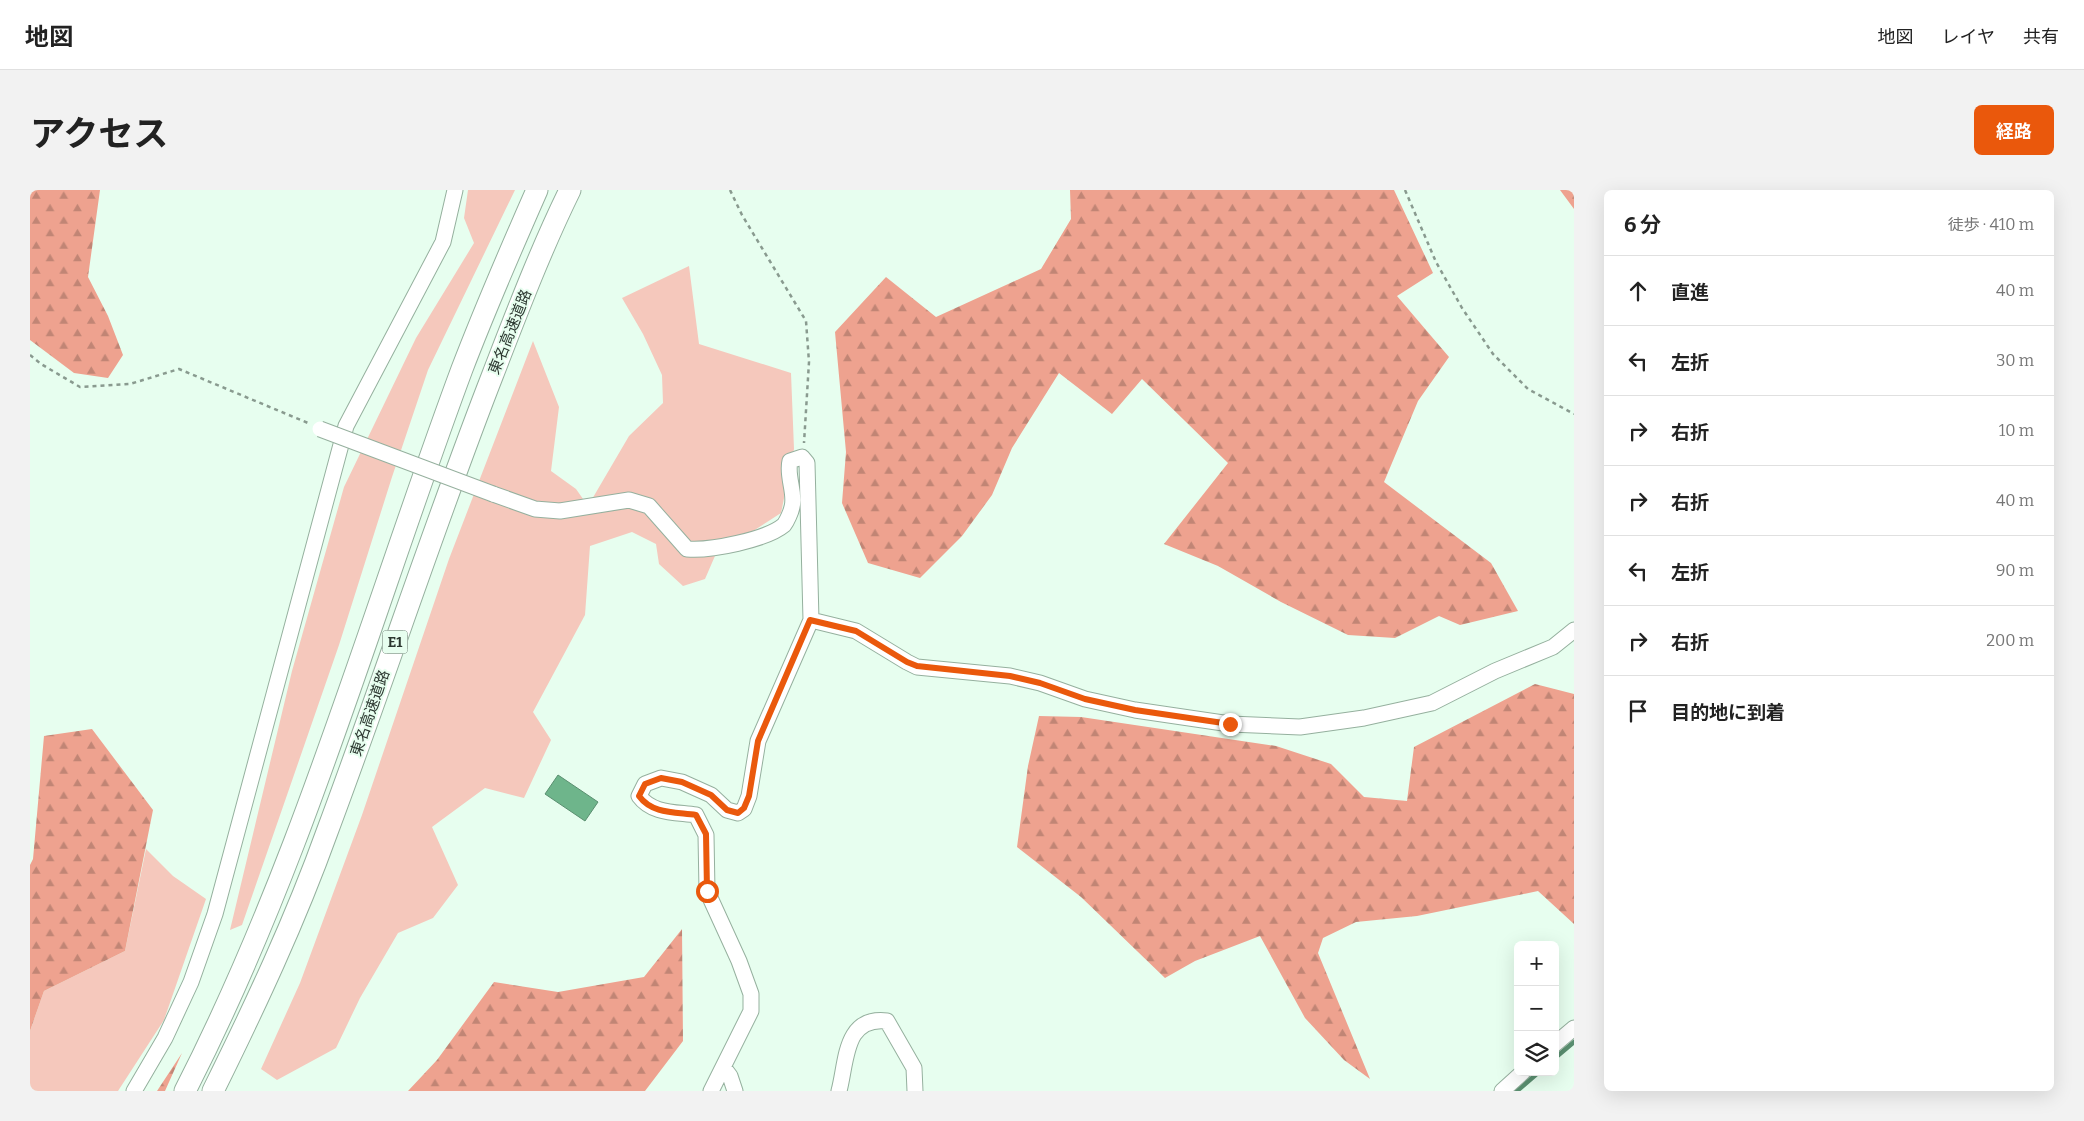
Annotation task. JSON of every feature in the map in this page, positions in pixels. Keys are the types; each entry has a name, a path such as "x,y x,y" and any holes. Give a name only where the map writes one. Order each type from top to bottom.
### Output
{"highway":[{"name":"東名高速道路","path":"185,1091 236,983 279,883 316,785 463,368 499,276 537,190"},
{"name":"東名高速道路","path":"214,1091 287,932 326,836 458,462 523,297 570,190"}],"street":[{"path":"134,1091 165,1038 191,982 215,914 346,426 443,242 455,190"},
{"path":"320,429 535,509 560,511 629,500 649,506 687,550 704,550 769,534 785,524 793,506 788,468 790,461 802,457 808,463 810,620 758,741 749,796 744,808 738,813 727,810 711,795 682,782 661,778 645,784 639,796 645,804 655,809 696,815 706,834 707,891 739,961 751,994 750,1011 712,1091"},
{"path":"810,620 856,631 907,662 917,666 1010,676 1040,683 1085,699 1135,710 1230,724 1300,727 1364,718 1432,703 1495,672 1554,647 1574,630"},
{"path":"839,1091 846,1055 854,1034 862,1025 874,1019 887,1021 914,1068 915,1091"},
{"path":"1559,1041 1574,1028"},
{"path":"724,1068 730,1076 735,1091"},
{"path":"1502,1091 1519,1076"}],"path":[{"path":"730,190 742,215 806,321 809,362 802,457"},
{"path":"1405,190 1436,262 1462,308 1493,354 1528,389 1574,414"},
{"path":"30,355 80,387 130,384 179,369 320,429"}],"shaded area":[{"path":"468,190 515,190 428,370 339,645 242,925 230,930 292,671 344,487 416,338 474,243 464,218"},
{"path":"689,266 699,344 791,373 794,449 781,513 750,533 718,549 705,579 683,586 659,564 656,544 632,532 590,546 585,615 533,712 551,740 524,798 485,788 432,827 458,885 433,918 398,933 360,998 336,1048 277,1080 261,1069 300,983 362,815 449,559 533,341 559,407 551,471 576,489 588,506 629,436 663,403 662,375 643,334 622,298"},
{"path":"558,775 598,802 585,821 545,794"},
{"path":"146,849 173,876 206,899 164,1020 118,1091 30,1091 30,1031 44,991 125,951"}],"green space":[{"path":"30,190 100,190 88,277 108,316 123,355 108,378 74,373 30,340"},
{"path":"1070,190 1394,190 1433,273 1397,296 1449,357 1418,401 1384,482 1491,563 1518,611 1460,625 1439,616 1395,638 1348,635 1281,602 1218,566 1164,544 1228,463 1142,379 1112,414 1059,373 1012,448 992,495 962,536 920,578 868,563 842,503 846,452 835,332 886,277 936,317 1041,269 1071,219"},
{"path":"1560,190 1574,190 1574,209"},
{"path":"1535,684 1574,694 1574,924 1538,891 1417,916 1356,922 1323,938 1318,953 1370,1079 1344,1060 1305,1018 1260,936 1195,961 1165,978 1081,897 1017,847 1028,766 1039,716 1081,717 1276,746 1331,764 1364,797 1407,801 1414,747"},
{"path":"92,729 153,810 125,951 44,991 30,1031 30,865 33,859 44,736"},
{"path":"682,929 683,1041 645,1091 408,1091 437,1060 494,982 558,992 644,977"},
{"path":"182,1053 165,1091 157,1091"}],"waterway":[{"path":"1559,1055 1574,1042"},
{"path":"1517,1091 1534,1076"}],"route":[{"path":"707,891 706,834 696,815 655,809 645,804 639,796 645,784 661,778 682,782 711,795 727,810 738,813 744,808 749,796 758,741 810,620 856,631 907,662 917,666 1010,676 1040,683 1085,699 1135,710 1230,724"}]}
